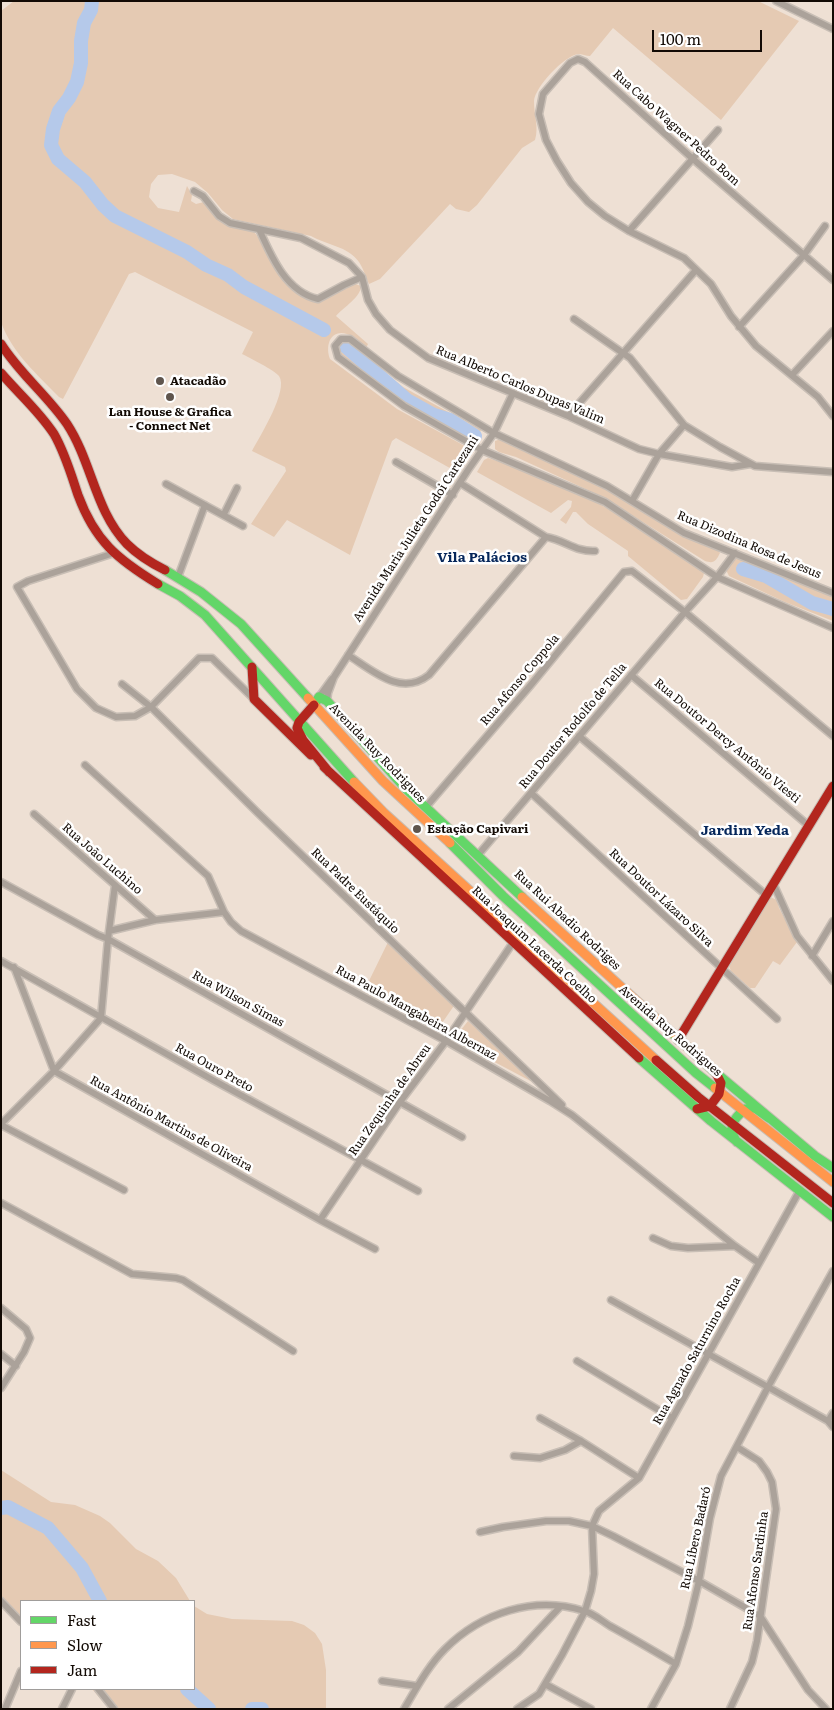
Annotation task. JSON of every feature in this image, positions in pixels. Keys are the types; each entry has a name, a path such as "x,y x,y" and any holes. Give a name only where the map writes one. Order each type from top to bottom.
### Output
{"main road":[{"name":"Avenida Ruy Rodrigues","path":"1,344 11,360 52,404 69,426 79,446 105,515 119,536 145,559 211,598 241,624 320,701 383,781 474,866 503,896 655,1037 742,1110 833,1182"},
{"path":"1,373 48,426 67,461 87,515 102,541 114,553 135,571 194,606 214,625 299,722 383,812 658,1062 710,1106 833,1202"},
{"path":"252,668 254,699"},
{"name":"Rua Joaquim Lacerda Coelho","path":"254,699 512,944 608,1031 737,1142 833,1217"},
{"path":"320,701 299,722 298,728 303,740 329,772"},
{"name":"Rua Rui Abadio Rodriges","path":"320,701 426,806 678,1040 815,1156 833,1168"},
{"path":"678,1040 833,786"},
{"path":"697,1108 710,1106 721,1092 722,1085 716,1073"},
{"path":"737,1142 731,1133 732,1122 742,1110 753,1108 769,1118"}],"street":[{"path":"776,1 833,28"},
{"name":"Rua Cabo Wagner Pedro Bom","path":"629,231 605,216 588,202 557,161 546,140 539,114 543,94 570,63 578,59 585,62 693,159 833,280"},
{"path":"718,130 629,231 684,258 711,284 731,316 768,357 818,397 833,416"},
{"path":"194,191 203,196 219,216 230,223 301,238 349,263 362,277 344,284 318,299 309,297 279,270 258,229"},
{"path":"740,327 804,255 826,226"},
{"path":"568,416 696,270"},
{"name":"Rua Alberto Carlos Dupas Valim","path":"362,277 368,300 376,314 390,330 428,358 568,416 639,449 732,467 753,465 833,472"},
{"path":"574,319 624,353 684,424 753,465"},
{"path":"792,375 833,330"},
{"name":"Rua Dizodina Rosa de Jesus","path":"482,450 404,406 338,358 334,346 341,338 350,339 398,376 494,433 607,486 684,533 833,593"},
{"name":"Avenida Maria Julieta Godoi Cartezani","path":"320,701 328,693 334,677 348,655 494,433 513,393"},
{"path":"632,501 659,454 684,424"},
{"path":"482,450 605,502 717,577 833,628"},
{"path":"396,462 453,495"},
{"path":"460,483 546,537 558,539 576,550 595,551"},
{"path":"166,484 243,526"},
{"path":"224,514 237,488"},
{"path":"178,577 205,505"},
{"path":"348,655 391,682 407,684 421,682 546,537"},
{"path":"114,553 28,581 17,587 77,689 96,708 116,717 135,716 151,707 199,658 206,657 212,658 254,699"},
{"name":"Rua Doutor Rodolfo de Tella","path":"478,855 631,674 717,577 735,553"},
{"name":"Rua Afonso Coppola","path":"426,806 530,686 624,572 632,571 685,612"},
{"path":"685,612 833,736"},
{"name":"Rua Doutor Dercy Antônio Viesti","path":"631,674 809,826"},
{"name":"Rua Padre Eustáquio","path":"122,684 151,707 258,813 572,1115"},
{"path":"579,736 766,896"},
{"name":"Rua Paulo Mangabeira Albernaz","path":"85,765 208,876 224,912 230,922 241,931 446,1041 572,1115 735,1246 759,1263"},
{"name":"Rua Doutor Lázaro Silva","path":"531,793 777,1019"},
{"name":"Rua João Luchino","path":"34,814 155,920"},
{"name":"Rua Wilson Simas","path":"1,882 108,939 462,1137"},
{"path":"773,883 797,936 833,980"},
{"path":"115,885 101,1018 54,1071 1,1124 124,1190"},
{"path":"109,931 155,920 224,912"},
{"path":"812,956 833,921"},
{"name":"Rua Zequinha de Abreu","path":"320,1220 400,1102 446,1041 512,944"},
{"name":"Rua Ouro Preto","path":"1,961 360,1161 418,1191"},
{"path":"14,967 54,1071"},
{"name":"Rua Antônio Martins de Oliveira","path":"54,1071 375,1249"},
{"name":"Rua Agnado Saturnino Rocha","path":"592,1526 599,1511 639,1478 800,1190"},
{"path":"1,1204 132,1274 182,1280 293,1351"},
{"path":"653,1238 671,1246 688,1248 735,1246"},
{"name":"Rua Líbero Badaró","path":"652,1709 676,1664 688,1626 699,1581 710,1518 721,1476 768,1386 833,1271"},
{"path":"611,1300 768,1386 830,1424 833,1413"},
{"path":"1,1308 26,1329 30,1338 16,1366 1,1388"},
{"path":"1,1354 16,1366"},
{"path":"577,1361 672,1418"},
{"path":"540,1418 639,1478"},
{"path":"514,1456 540,1458 564,1450 580,1441"},
{"name":"Rua Afonso Sardinha","path":"730,1709 752,1662 757,1641 776,1509 775,1494 769,1477 759,1462 737,1447"},
{"path":"480,1532 546,1521 569,1521 592,1526 699,1581 760,1616 808,1690 826,1709"},
{"path":"517,1709 539,1694 585,1611 594,1574 592,1526"},
{"path":"1,1601 20,1621"},
{"path":"404,1709 418,1686 444,1651 463,1633 485,1619 539,1604 585,1611 676,1664"},
{"path":"448,1709 518,1652 560,1607"},
{"path":"5,1709 20,1673"},
{"path":"382,1681 418,1686"},
{"path":"545,1684 591,1709"},
{"path":"62,1709 72,1690"},
{"path":"99,1690 114,1709"}],"shaded area":[{"path":"14,1 758,1 799,21 721,120 613,28 590,56 578,54 565,60 539,88 534,101 535,140 522,148 477,205 469,212 456,209 450,204 380,279 369,284 359,262 349,252 311,236 233,219 195,182 172,174 158,175 151,184 149,197 158,208 179,212 187,186 192,195 191,201 196,204 204,202 215,215 226,223 254,232 282,278 288,285 309,299 318,302 353,283 361,286 355,298 336,316 368,344 366,348 350,335 336,334 329,344 330,359 397,409 467,448 468,456 457,472 396,438 392,441 350,555 287,520 274,537 251,524 286,471 285,467 252,451 277,402 281,383 276,373 242,354 253,332 135,272 129,274 63,399 34,371 12,344 1,322 1,11"},
{"path":"346,345 351,346 403,387 481,430 476,441 416,409 382,387 341,356 342,348"},
{"path":"501,439 602,486 716,548 720,553 719,556 713,562 705,561 603,497 516,457 499,452 495,449 495,441"},
{"path":"488,458 512,466 596,502 701,570 704,573 703,577 687,599 681,600 628,556 628,551 588,524 576,512 573,512 566,524 560,520 571,507 572,501 568,500 551,513 477,472 484,460"},
{"path":"737,558 833,596 833,621 785,602 729,576 727,567"},
{"path":"770,897 777,900 779,908 797,942 780,965 773,961 755,988 750,988 731,971 729,966"},
{"path":"390,938 458,1000 442,1023 367,985"},
{"path":"468,1021 538,1085 453,1040"},
{"path":"1,1470 51,1502 75,1505 100,1516 110,1523 136,1549 158,1561 176,1578 189,1600 20,1600 20,1617 1,1599"},
{"path":"195,1607 207,1614 232,1619 292,1621 304,1625 315,1633 322,1644 326,1670 326,1709 112,1709 93,1690 195,1690"}],"waterway":[{"path":"92,1 91,10 84,23 81,41 81,63 77,82 69,98 59,111 53,129 51,145 58,159 85,182 103,205 115,216 187,252 206,265 228,275 244,287 324,330"},
{"path":"344,345 407,400 434,415 450,420 475,436"},
{"path":"743,569 766,576 812,603 833,609"},
{"path":"1,1508 8,1507 48,1528 82,1568 99,1600"},
{"path":"188,1690 209,1709"},
{"path":"252,1709 262,1709"}],"traffic: fast":[{"path":"165,570 201,592 241,624 308,698"},
{"path":"158,584 180,596 205,615 354,782"},
{"path":"314,705 319,697 327,701 406,789 522,897"},
{"path":"450,843 503,896 696,1073 715,1088"},
{"path":"672,1033 716,1073 815,1156 833,1168"},
{"path":"639,1058 711,1121 833,1217"},
{"path":"737,1142 732,1128 737,1116 745,1109 755,1108 769,1118"}],"traffic: slow":[{"path":"308,698 383,781 450,843"},
{"path":"354,782 383,812 656,1060"},
{"path":"522,897 672,1033"},
{"path":"715,1088 833,1182"}],"traffic: jam":[{"path":"1,344 8,355 67,424 82,454 101,502 116,531 136,552 165,570"},
{"path":"1,373 54,434 65,456 85,511 100,537 119,557 158,584"},
{"path":"252,667 254,699 311,755"},
{"path":"314,705 299,722 297,728 303,740 329,772"},
{"path":"324,767 639,1058"},
{"path":"678,1040 833,786"},
{"path":"656,1060 698,1097 833,1203"},
{"path":"697,1109 710,1106 719,1094 721,1083 716,1073"}],"place":[{"name":"Atacadão","path":"160,381"},
{"name":"Lan House & Grafica - Connect Net","path":"170,397"},
{"name":"Estação Capivari","path":"417,829"}],"district":[{"name":"Vila Palácios","path":"482,558"},
{"name":"Jardim Yeda","path":"745,831"}]}
